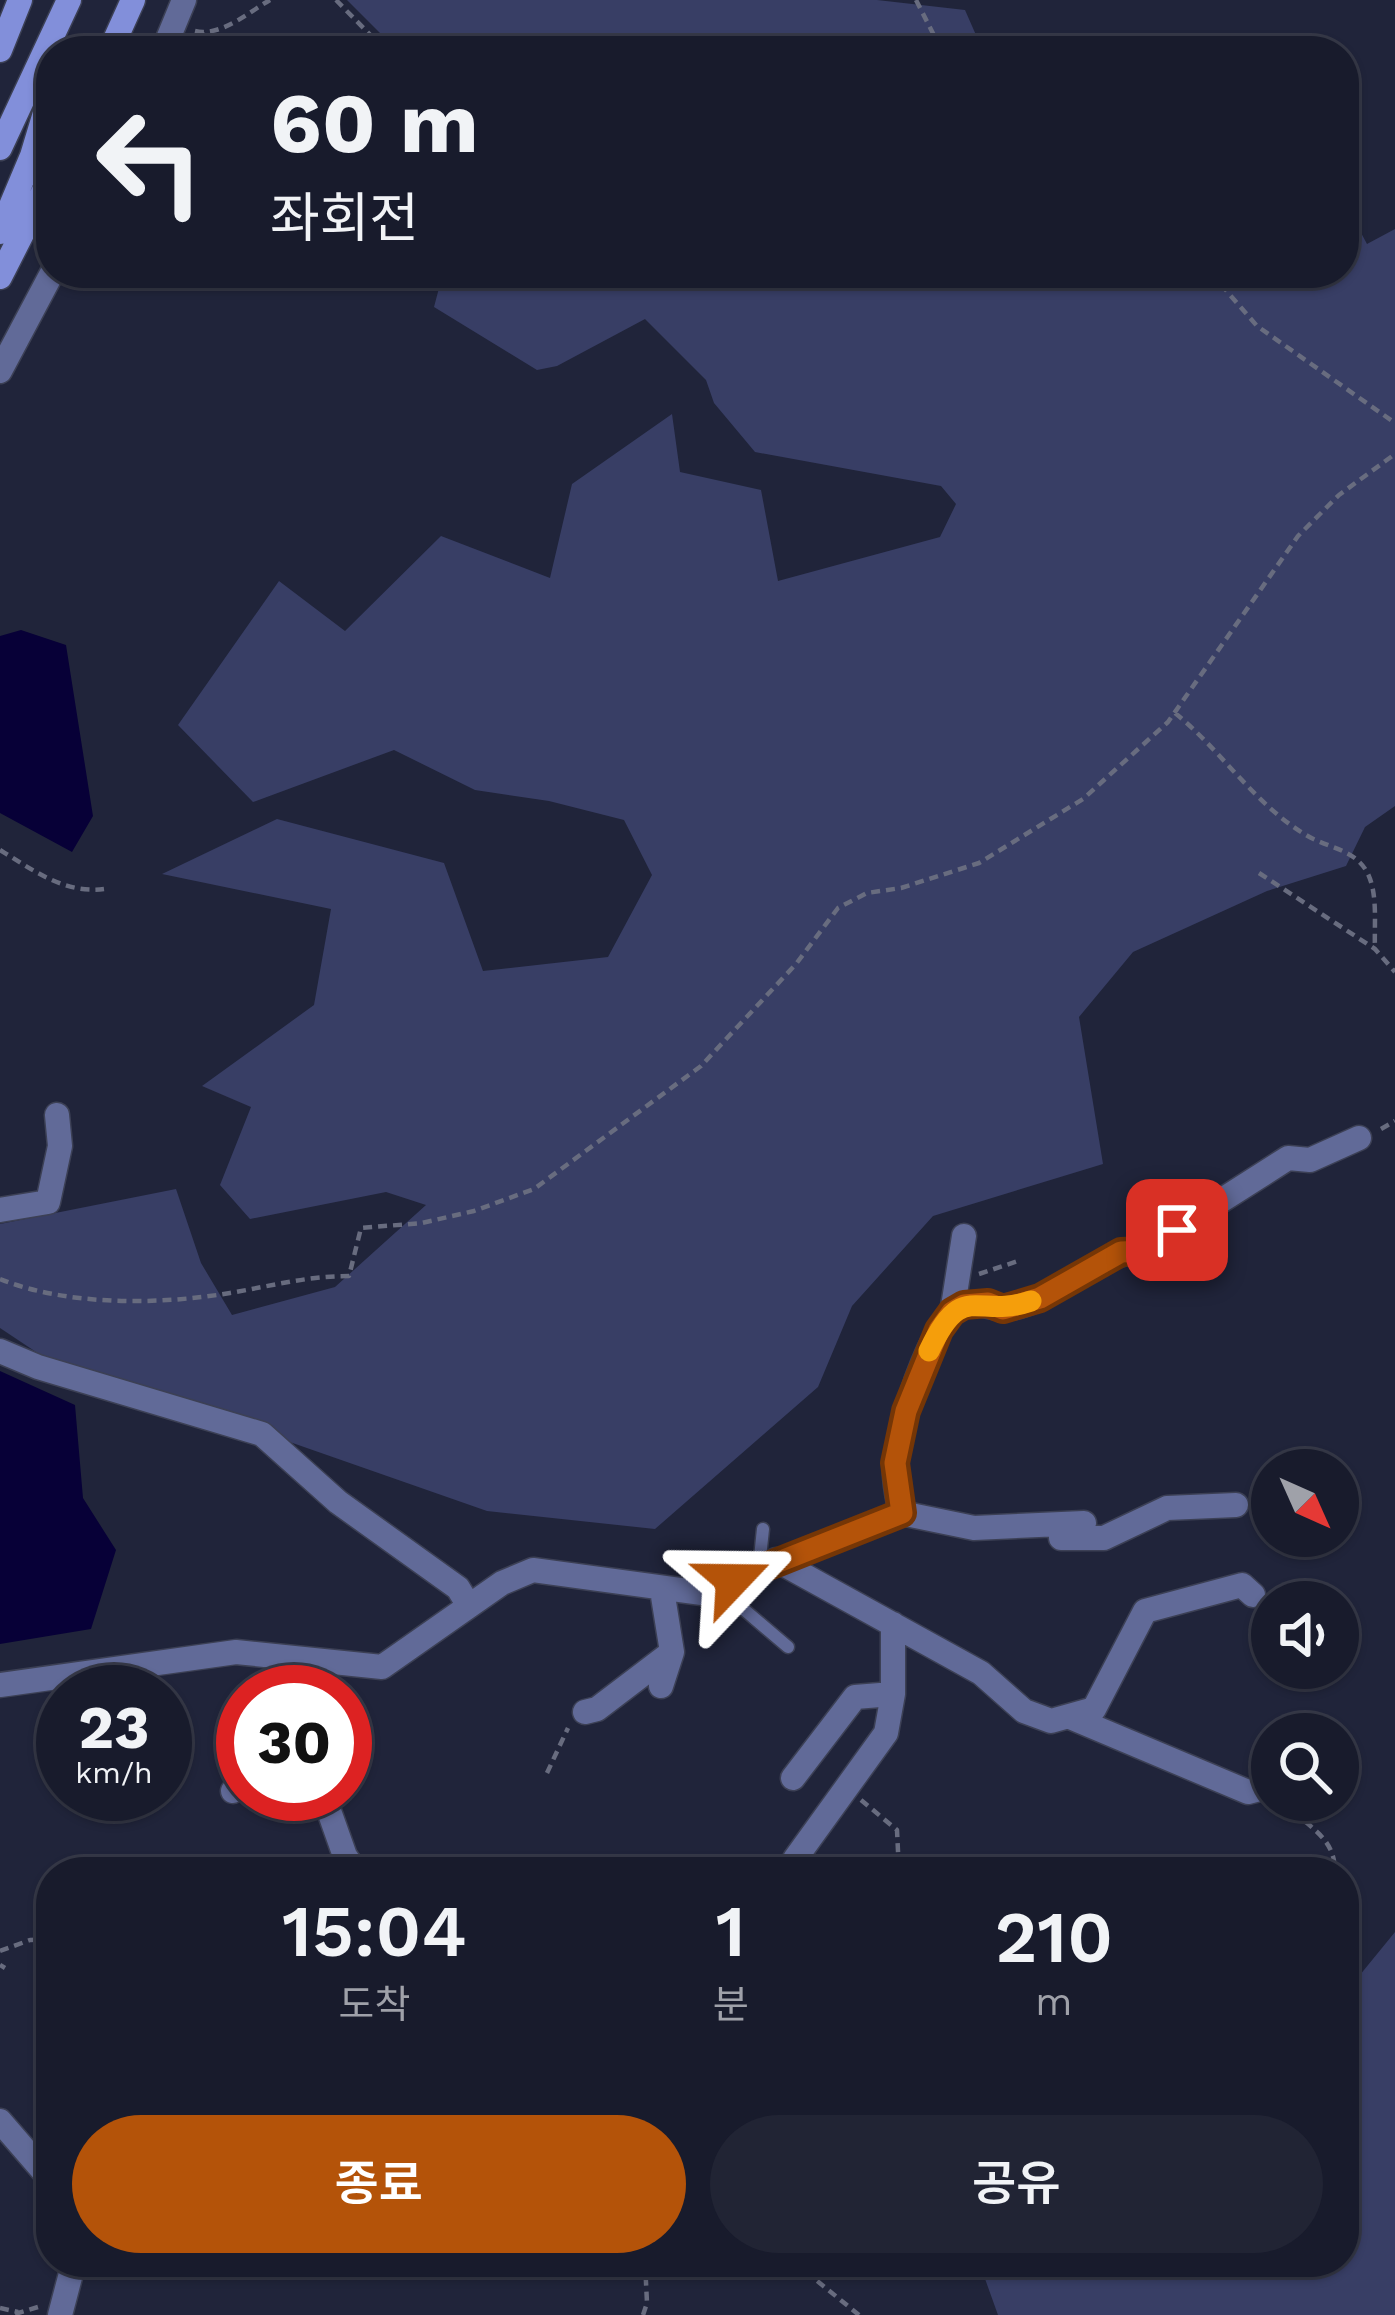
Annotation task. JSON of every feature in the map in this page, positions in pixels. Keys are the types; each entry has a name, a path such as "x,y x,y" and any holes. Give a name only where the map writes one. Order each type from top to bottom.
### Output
{"main road":[{"path":"0,50 20,0"},
{"path":"67,36 73,0"},
{"path":"55,36 73,0"},
{"path":"117,36 134,0"},
{"path":"0,148 36,75"},
{"path":"0,232 36,143"},
{"path":"0,278 36,207"}],"street":[{"path":"168,36 184,0"},
{"path":"0,371 44,288"},
{"path":"0,1210 48,1202 60,1146 57,1115"},
{"path":"902,1513 895,1463 906,1411 939,1330 952,1312 964,1305 988,1303 1003,1309 1040,1298 1121,1252 1142,1251 1288,1158 1310,1160 1359,1138"},
{"path":"952,1312 964,1236"},
{"path":"0,1351 38,1367 262,1434 338,1502 458,1588 469,1606"},
{"path":"955,1523 981,1538 1104,1538 1166,1508 1236,1505"},
{"path":"0,1685 236,1652 382,1667 502,1583 533,1570 686,1594 720,1589 768,1563 902,1513 974,1528 1084,1523"},
{"path":"768,1563 981,1672 1024,1711 1051,1721 1094,1709 1145,1611 1242,1585 1251,1593"},
{"path":"661,1686 672,1652 662,1590"},
{"path":"796,1857 886,1733 893,1694 893,1624"},
{"path":"585,1712 597,1709 672,1652"},
{"path":"314,1661 316,1665"},
{"path":"793,1778 855,1697 893,1694"},
{"path":"1070,1718 1251,1791"},
{"path":"333,1821 346,1857"},
{"path":"0,2121 36,2163"},
{"path":"60,2315 70,2277"}],"lane":[{"path":"763,1529 768,1563"},
{"path":"720,1589 788,1647"}],"path":[{"path":"186,36 232,24 270,0"},
{"path":"336,0 371,36"},
{"path":"916,0 934,36"},
{"path":"1224,288 1256,326 1395,423"},
{"path":"0,1279 64,1294 170,1300 308,1276 349,1276 361,1228 457,1215 534,1189 701,1066 796,964 838,908 867,893 901,888 979,863 1083,800 1128,762 1174,712 1298,536 1339,495 1395,454"},
{"path":"1174,712 1281,818 1309,838 1344,850 1366,869 1372,889 1375,949"},
{"path":"0,850 66,887 104,889"},
{"path":"1259,873 1375,949 1395,972"},
{"path":"957,1282 1022,1260"},
{"path":"548,1773 574,1711 585,1712"},
{"path":"847,1790 897,1830 898,1857"},
{"path":"1303,1821 1327,1837 1334,1857"},
{"path":"0,1951 36,1943"},
{"path":"643,2315 646,2277"},
{"path":"813,2277 860,2315"},
{"path":"0,2308 17,2312"}],"shaded area":[{"path":"347,0 877,0 965,10 976,36 383,36"},
{"path":"1359,229 1367,244 1395,229 1395,806 1365,827 1346,866 1267,891 1133,952 1079,1017 1103,1164 933,1216 852,1306 818,1387 655,1529 487,1511 241,1425 72,1376 0,1328 0,1224 176,1189 201,1263 232,1315 335,1287 426,1205 386,1192 250,1219 220,1185 251,1107 202,1086 314,1005 331,909 162,874 277,819 444,863 483,971 608,957 652,875 624,820 549,801 475,790 394,750 253,802 178,725 279,581 345,631 441,536 550,578 572,484 672,414 680,472 761,490 778,581 940,537 956,504 941,486 755,452 714,403 706,380 645,319 557,366 537,370 434,307 439,288 1359,288"},
{"path":"21,630 66,645 93,816 72,852 0,813 0,636"},
{"path":"0,1371 75,1405 83,1498 116,1550 91,1629 0,1644"},
{"path":"1395,1932 1395,2315 998,2315 984,2277 1359,2277 1359,1976"}],"slow traffic":[{"path":"929,1351 952,1312 964,1305 988,1303 1003,1309 1031,1301"}],"route":[{"path":"733,1580 902,1513 895,1463 906,1411 939,1330 952,1312 964,1305 988,1303 1003,1309 1040,1298 1121,1252 1142,1251 1177,1230"}]}
